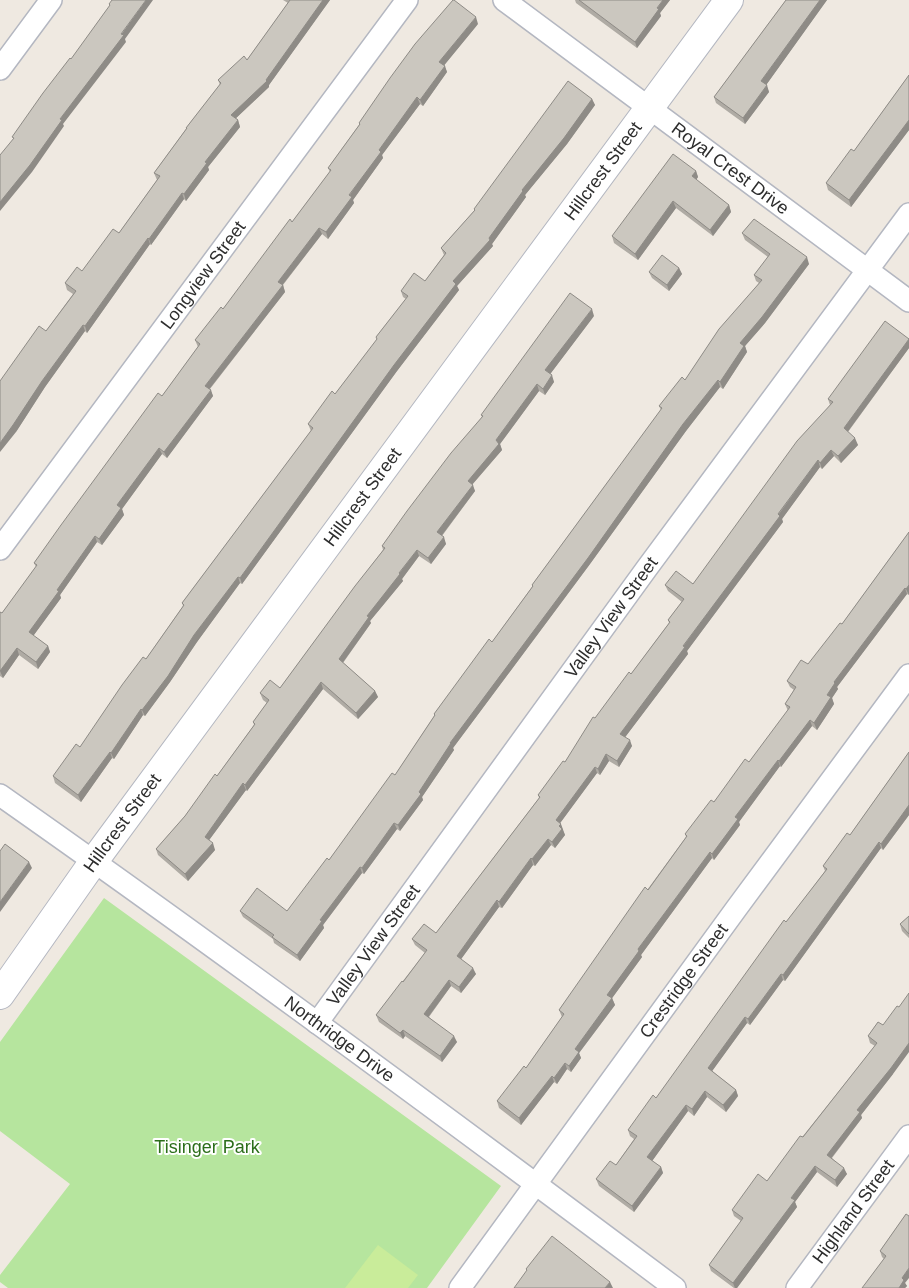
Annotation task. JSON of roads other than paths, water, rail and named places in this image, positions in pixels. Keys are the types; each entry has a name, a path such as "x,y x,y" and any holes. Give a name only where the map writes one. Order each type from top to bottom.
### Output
{"street":[{"path":"0,69 51,0"},
{"name":"Longview Street","path":"0,549 407,0"},
{"name":"Royal Crest Drive","path":"504,0 909,301"},
{"name":"Hillcrest Street","path":"0,995 94,861 729,0"},
{"name":"Valley View Street","path":"317,1023 641,576 909,214"},
{"name":"Crestridge Street","path":"460,1288 909,675"},
{"name":"Northridge Drive","path":"0,795 317,1023 675,1288"},
{"name":"Highland Street","path":"798,1288 909,1136"}],"park label":[{"name":"Tisinger Park","path":"207,1147"}]}
